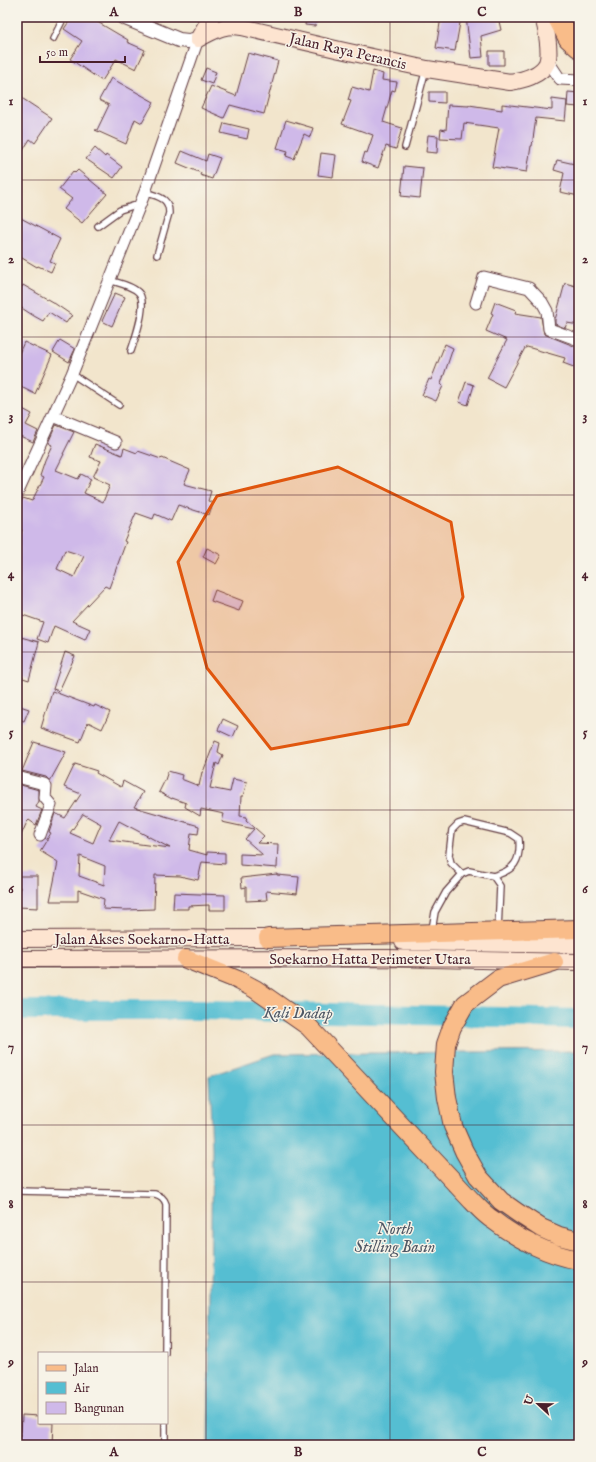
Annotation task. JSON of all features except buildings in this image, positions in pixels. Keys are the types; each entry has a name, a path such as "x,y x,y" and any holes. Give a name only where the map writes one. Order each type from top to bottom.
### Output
{"highway":[{"path":"558,17 569,38 579,47"},
{"path":"570,17 579,24"}],"main road":[{"path":"198,39 211,17"},
{"path":"543,17 548,32 548,61"},
{"name":"Jalan Raya Perancis","path":"198,39 222,27 227,21 427,69 504,82 518,81 532,76 542,70 548,61"},
{"path":"268,938 498,930 579,929"},
{"name":"Jalan Akses Soekarno-Hatta","path":"17,939 268,938 390,942 554,953"},
{"path":"579,945 554,953 498,979 466,1004 452,1027 446,1044 444,1072 447,1098 453,1126 464,1152 478,1176 501,1201 541,1228 559,1236 579,1241"},
{"path":"554,953 579,962"},
{"name":"Soekarno Hatta Perimeter Utara","path":"186,959 388,958 554,953"},
{"name":"Jalan Akses Soekarno-Hatta","path":"17,959 186,959"},
{"path":"186,959 238,980 255,989 308,1026 472,1201 492,1220 520,1238 539,1247 558,1255 579,1260"}],"street":[{"name":"Jalan Raya Perancis","path":"123,17 179,40 188,41 198,39"},
{"path":"17,494 72,374 145,192 198,39"},
{"path":"548,61 560,79 579,80"},
{"path":"476,303 484,277 529,288 542,302 547,311 549,329 579,340"},
{"path":"53,416 116,442"},
{"path":"17,777 44,784 46,786 45,798 51,805 40,835"}],"lane":[{"path":"53,39 64,17"},
{"path":"405,147 427,69"},
{"path":"145,192 168,203 169,213 158,255"},
{"path":"98,226 120,210 139,204"},
{"path":"109,280 138,292 143,300 141,315 131,351"},
{"path":"72,374 119,405"},
{"path":"432,932 435,912 446,892 462,874 469,871 493,876 503,874 514,866 520,849 519,839 510,833 464,822 458,824 452,830 449,855 451,863 462,874"},
{"path":"493,876 500,886 498,930"},
{"path":"17,1191 155,1194 164,1199 166,1204 165,1352"},
{"path":"165,1424 165,1445"}],"highlighted area":[{"path":"338,467 451,522 463,597 408,724 271,749 207,668 178,562 217,496"}],"water":[{"name":"North Stilling Basin","path":"579,1051 579,1445 208,1445 212,1149 209,1076 274,1054"}],"waterway":[{"name":"Kali Dadap","path":"17,1010 202,1010 579,1019"}]}
